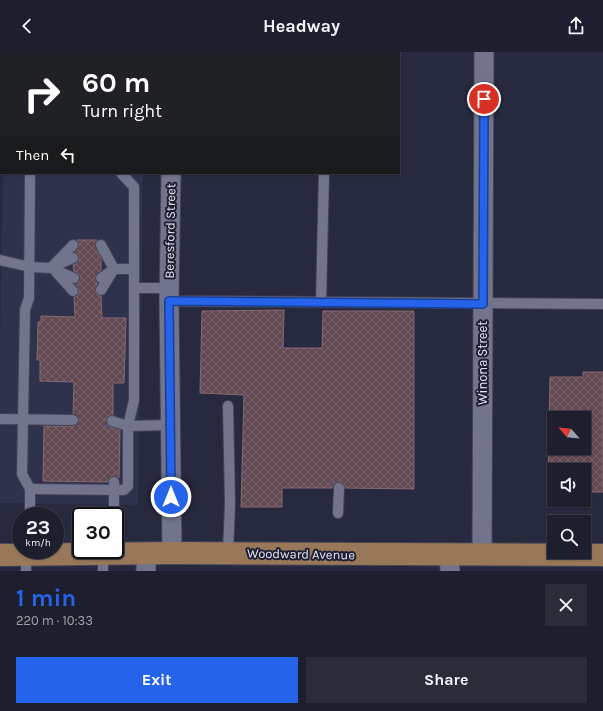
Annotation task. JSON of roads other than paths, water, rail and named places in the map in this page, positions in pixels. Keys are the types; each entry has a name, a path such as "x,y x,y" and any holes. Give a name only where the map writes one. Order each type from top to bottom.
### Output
{"main road":[{"name":"Woodward Avenue","path":"123,559 146,562 172,553 228,553 449,563 482,554 603,555"},
{"name":"Woodward Avenue","path":"0,555 12,556"}],"street":[{"name":"Winona Street","path":"482,554 484,52"},
{"name":"Beresford Street","path":"171,174 169,294 172,553"}],"lane":[{"path":"30,174 30,267 29,298 25,310 22,474 30,489 30,507"},
{"path":"30,489 49,485 66,485 114,486 124,490 128,486 128,426 134,400 134,187 122,174"},
{"path":"321,302 324,174"},
{"path":"51,268 73,245"},
{"path":"101,245 114,269"},
{"path":"101,257 114,269"},
{"path":"51,268 73,258"},
{"path":"0,260 30,267 51,268 74,278"},
{"path":"51,268 74,291"},
{"path":"101,278 114,269 134,269"},
{"path":"101,290 114,269"},
{"path":"135,288 169,294 321,302 603,304"},
{"path":"228,406 230,503 228,553"},
{"path":"0,419 23,419 49,422 69,421"},
{"path":"114,422 128,426 170,425"},
{"path":"114,486 114,507"},
{"path":"338,513 339,488"}]}
